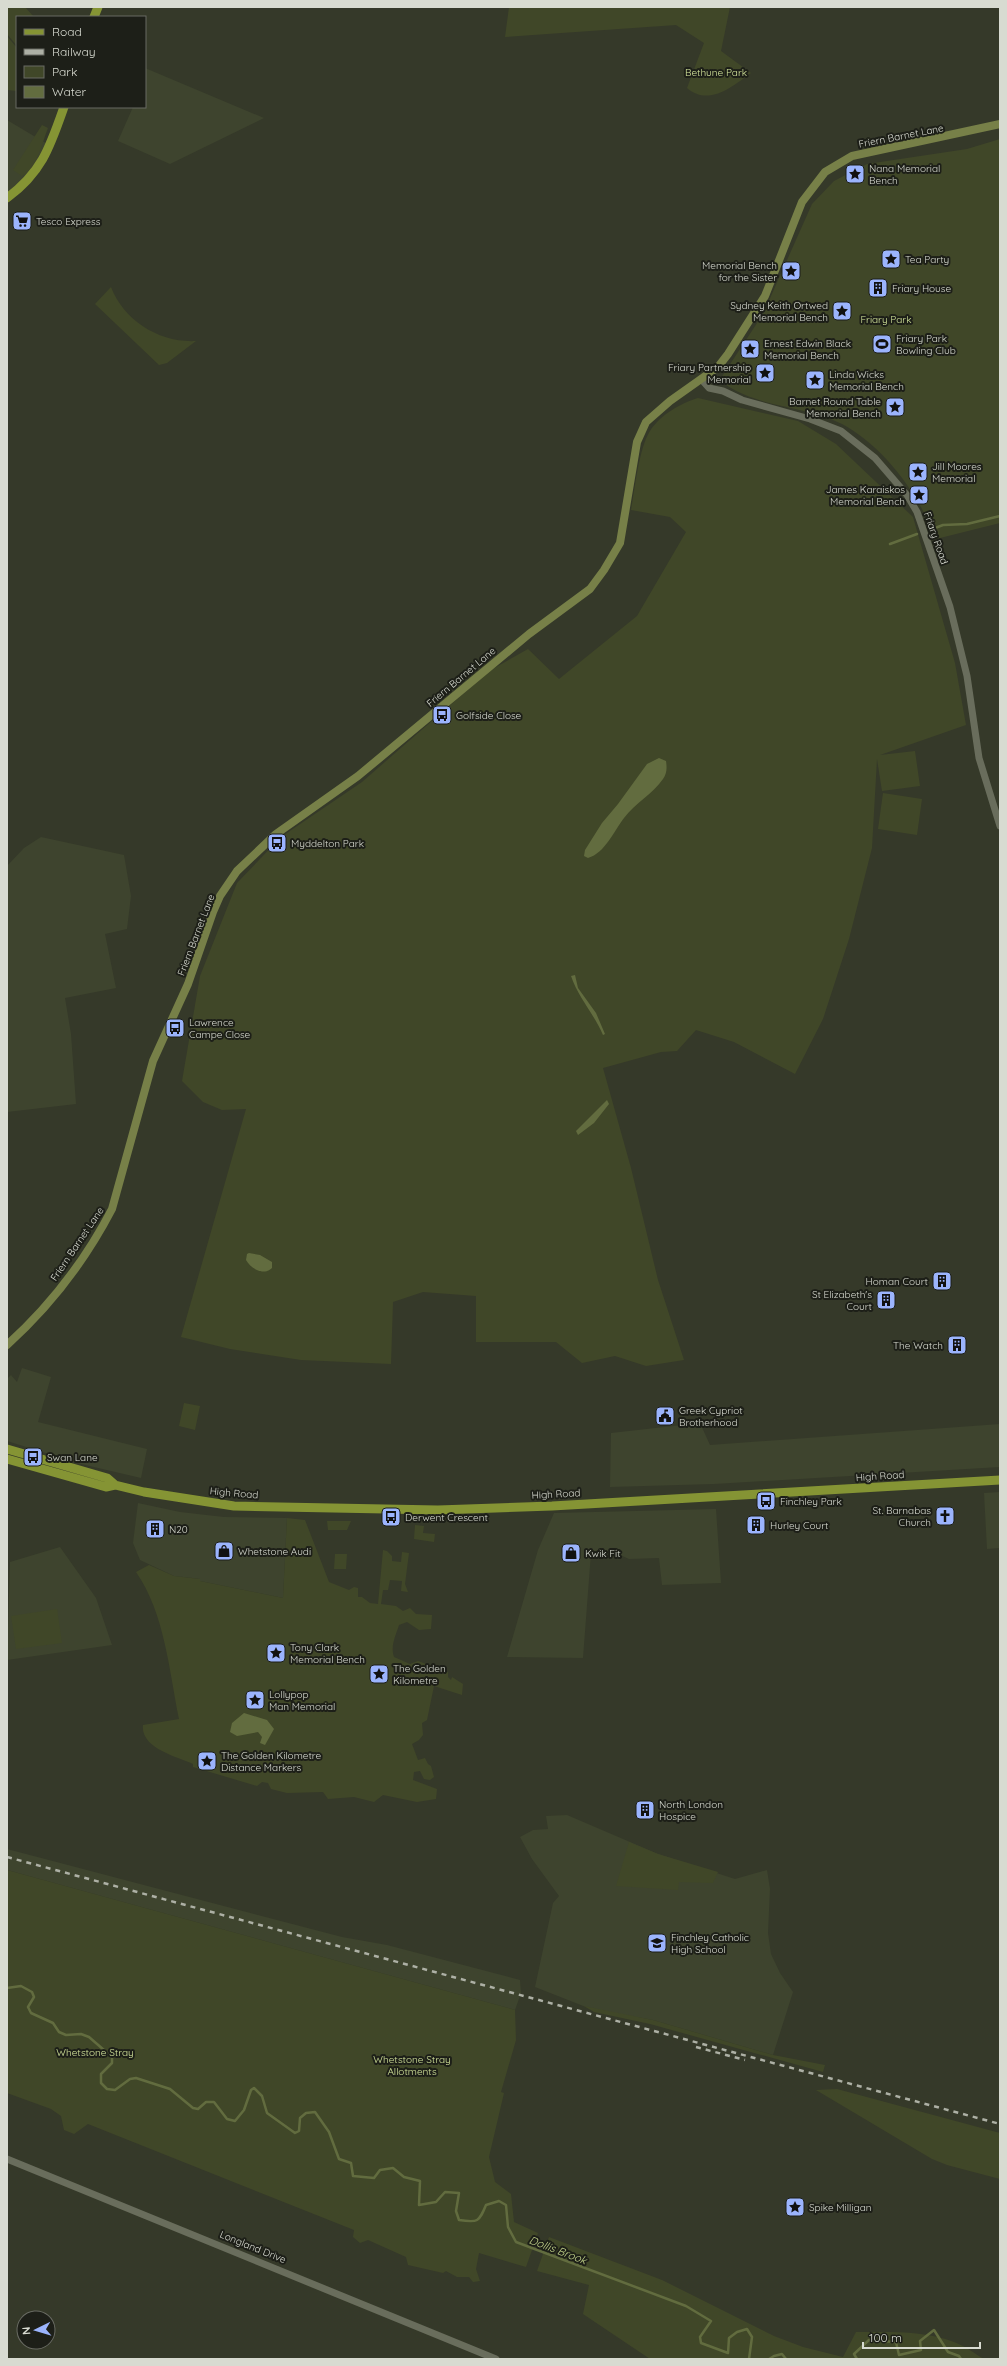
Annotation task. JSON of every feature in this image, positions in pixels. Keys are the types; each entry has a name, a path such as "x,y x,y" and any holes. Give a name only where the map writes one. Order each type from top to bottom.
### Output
{"main road":[{"path":"7,198 24,186 41,165 64,108"},
{"name":"Friern Barnet Lane","path":"7,1345 27,1327 65,1282 103,1226 112,1209 153,1061 188,984 220,896 237,872 276,834 358,776 528,634 590,589 604,570 620,543 637,442 646,422 670,401 718,366 749,323 765,296 802,202 825,172 852,156 1000,124"},
{"name":"High Road","path":"7,1450 107,1478 115,1485 144,1492 246,1507 438,1510 552,1506 1000,1480"},
{"name":"High Road","path":"7,1459 106,1488 115,1485"}],"street":[{"name":"Friary Road","path":"701,379 709,388 742,400 810,419 841,431 875,458 907,495 917,512 950,608 967,676 979,758 1000,826"},
{"name":"Longland Drive","path":"7,2158 494,2358"}],"shaded area":[{"path":"146,68 264,118 170,164 118,141 133,108 146,108"},
{"path":"7,120 49,145 41,165 7,198"},
{"path":"41,837 124,855 131,896 127,929 105,934 116,988 65,998 71,1034 76,1104 7,1112 7,866 24,848"},
{"path":"22,1368 51,1377 38,1422 147,1449 141,1478 81,1464 7,1441 7,1379 11,1375 17,1382"},
{"path":"700,1423 710,1445 1000,1424 1000,1467 714,1484 610,1487 611,1433"},
{"path":"1000,1492 1000,1548 987,1549 984,1493"},
{"path":"138,1503 180,1512 224,1517 287,1518 283,1598 200,1581 200,1579 174,1576 140,1560 133,1543"},
{"path":"716,1509 721,1583 662,1585 659,1558 629,1559 618,1554 591,1553 583,1658 507,1657 538,1550 554,1513"},
{"path":"60,1547 96,1598 112,1645 7,1660 10,1562"},
{"name":"Finchley Catholic High School","path":"567,1815 658,1854 735,1879 767,1870 770,1889 768,1933 771,1954 780,1973 793,1992 773,2055 653,2020 591,2009 535,1987 553,1903 559,1896 532,1859 520,1837 533,1830 548,1829 546,1816"},
{"path":"7,1849 342,1937 387,1945 520,1980 521,1993 515,2010 7,1870"}],"green space":[{"path":"7,7 25,7 33,16 16,16 16,45 7,34"},
{"name":"Bethune Park","path":"509,7 730,7 721,51 751,73 729,88 712,95 704,96 687,88 704,43 676,25 505,37"},
{"path":"7,36 16,47 16,91 7,90"},
{"path":"42,125 48,128 38,155 32,167 22,176 13,170"},
{"name":"Friary Park","path":"1000,139 1000,523 936,539 920,506 899,474 872,445 858,434 842,424 830,419 805,411 755,399 740,393 719,381 763,314 812,204 834,181 867,164 967,149"},
{"path":"111,287 125,310 134,320 145,328 169,338 183,341 196,341 167,363 159,365 95,304"},
{"path":"698,398 798,421 836,444 913,517 955,663 966,725 880,755 915,751 920,786 882,791 877,759 872,848 849,939 823,1019 795,1074 734,1042 696,1030 677,1051 661,1052 603,1068 631,1168 658,1280 684,1360 646,1366 615,1356 582,1363 556,1342 476,1342 476,1296 423,1292 393,1302 391,1364 301,1360 230,1349 181,1337 246,1109 222,1110 203,1102 182,1081 200,976 237,883 281,837 362,782 489,671 528,649 559,679 637,616 686,532 670,517 631,510 643,447 650,431 659,420 678,406"},
{"path":"883,793 922,799 917,835 878,829"},
{"path":"184,1403 200,1406 195,1430 179,1426"},
{"path":"287,1518 305,1520 329,1582 349,1590 354,1587 358,1588 358,1597 362,1597 370,1603 378,1604 383,1550 387,1551 392,1556 392,1561 401,1562 402,1552 409,1553 405,1584 408,1592 401,1591 402,1581 390,1580 388,1590 383,1590 381,1604 396,1606 403,1611 410,1608 416,1614 432,1615 431,1629 419,1630 407,1622 399,1625 393,1645 394,1657 410,1664 418,1661 448,1672 448,1677 451,1680 452,1677 463,1684 462,1695 434,1686 427,1720 422,1723 423,1735 419,1740 412,1744 418,1760 425,1758 431,1766 434,1777 430,1780 424,1779 420,1771 414,1772 413,1780 437,1789 436,1799 417,1802 383,1795 374,1802 354,1797 328,1799 323,1792 287,1793 271,1789 268,1783 262,1782 257,1786 193,1767 193,1764 169,1755 153,1746 147,1740 143,1725 179,1719 169,1662 160,1624 146,1588 136,1572 149,1565 174,1576 200,1579 200,1581 283,1598"},
{"path":"327,1521 351,1521 347,1530 328,1530"},
{"path":"415,1525 424,1526 423,1533 435,1534 434,1542 414,1539"},
{"path":"335,1554 347,1554 346,1569 334,1569"},
{"path":"57,1609 62,1643 16,1649 11,1616"},
{"path":"629,1842 658,1854 718,1872 713,1883 679,1882 678,1890 616,1886"},
{"path":"7,1870 515,2010 516,2040 501,2092 504,2093 489,2157 495,2182 511,2194 514,2222 538,2233 526,2267 479,2253 476,2269 480,2281 473,2282 469,2277 457,2277 446,2271 443,2273 408,2265 406,2257 368,2240 360,2243 353,2237 354,2230 88,2124 74,2134 64,2130 61,2116 51,2109 7,2093"},
{"path":"584,2006 653,2020 773,2055 825,2065 823,2072 650,2024 594,2012"},
{"path":"837,2089 1000,2133 1000,2179 947,2165 932,2159 816,2090"},
{"path":"549,2237 662,2280 774,2336 803,2347 843,2357 856,2332 906,2332 931,2335 954,2342 984,2359 650,2359 583,2314 589,2285 537,2271"}],"water":[{"path":"659,758 666,761 667,768 664,777 659,784 628,813 604,847 588,858 584,856 585,850 602,823 647,764"},
{"path":"575,975 578,988 596,1013 605,1034 603,1035 574,984 571,976"},
{"path":"607,1100 609,1104 594,1123 578,1135 576,1131"},
{"path":"247,1254 260,1255 272,1262 272,1268 265,1271 254,1269 246,1260"},
{"path":"244,1713 267,1720 274,1729 265,1745 260,1743 262,1737 258,1732 237,1736 230,1732 232,1723"}],"waterway":[{"path":"930,530 943,525 967,524 1000,516"},
{"path":"890,544 917,534"},
{"name":"Dollis Brook","path":"7,1988 21,1986 32,1992 34,1997 28,2007 31,2013 53,2023 59,2032 66,2035 81,2034 89,2037 112,2057 112,2063 101,2074 101,2083 107,2089 115,2090 130,2079 136,2078 170,2089 193,2108 198,2109 206,2102 214,2102 227,2119 235,2121 244,2110 251,2090 254,2088 262,2096 267,2113 295,2133 299,2131 300,2118 306,2113 315,2112 329,2132 339,2159 351,2163 353,2176 374,2178 380,2170 393,2168 404,2177 420,2181 419,2205 436,2202 445,2192 459,2193 456,2211 459,2220 477,2220 482,2215 486,2205 499,2201 506,2205 508,2227 516,2242 686,2306 711,2321 700,2337 701,2343 728,2353 729,2338 737,2332 747,2329 752,2337 749,2359"},
{"name":"Dollis Brook","path":"857,2359 854,2354 869,2340 896,2342 899,2355 921,2350 920,2341 934,2330 948,2352 959,2356 961,2359"},
{"name":"Dollis Brook","path":"769,2359 782,2354 786,2359"}],"railway":[{"path":"7,1857 1000,2124"},
{"path":"696,2047 745,2060"}],"place":[{"name":"Nana Memorial Bench","path":"855,174"},
{"name":"Tesco Express","path":"22,221"},
{"name":"Tea Party","path":"891,259"},
{"name":"Memorial Bench for the Sister","path":"791,271"},
{"name":"Friary House","path":"878,288"},
{"name":"Sydney Keith Ortwed Memorial Bench","path":"842,311"},
{"name":"Friary Park Bowling Club","path":"882,344"},
{"name":"Ernest Edwin Black Memorial Bench","path":"750,349"},
{"name":"Friary Partnership Memorial","path":"765,373"},
{"name":"Linda Wicks Memorial Bench","path":"815,380"},
{"name":"Barnet Round Table Memorial Bench","path":"895,407"},
{"name":"Jill Moores Memorial","path":"918,472"},
{"name":"James Karaiskos Memorial Bench","path":"919,495"},
{"name":"Golfside Close","path":"442,715"},
{"name":"Myddelton Park","path":"277,843"},
{"name":"Lawrence Campe Close","path":"175,1028"},
{"name":"Homan Court","path":"942,1281"},
{"name":"St Elizabeth's Court","path":"886,1300"},
{"name":"The Watch","path":"957,1345"},
{"name":"Greek Cypriot Brotherhood","path":"665,1416"},
{"name":"Swan Lane","path":"33,1457"},
{"name":"Finchley Park","path":"766,1501"},
{"name":"St. Barnabas Church","path":"945,1516"},
{"name":"Derwent Crescent","path":"391,1517"},
{"name":"Hurley Court","path":"756,1525"},
{"name":"N20","path":"155,1529"},
{"name":"Whetstone Audi","path":"224,1551"},
{"name":"Kwik Fit","path":"571,1553"},
{"name":"Tony Clark Memorial Bench","path":"276,1653"},
{"name":"The Golden Kilometre","path":"379,1674"},
{"name":"Lollypop Man Memorial","path":"255,1700"},
{"name":"The Golden Kilometre Distance Markers","path":"207,1761"},
{"name":"North London Hospice","path":"645,1810"},
{"name":"Finchley Catholic High School","path":"657,1943"},
{"name":"Spike Milligan","path":"795,2207"}],"park label":[{"name":"Whetstone Stray","path":"95,2052"},
{"name":"Whetstone Stray Allotments","path":"412,2064"}]}
